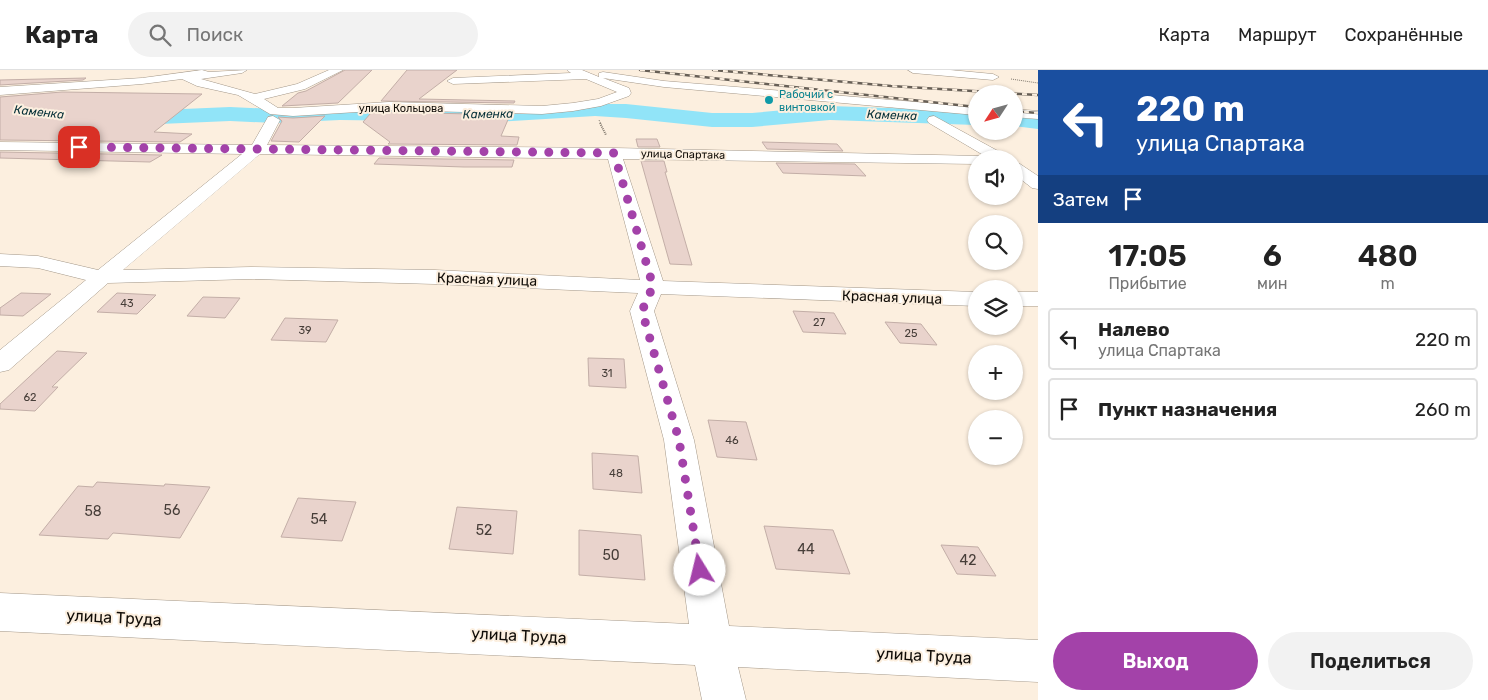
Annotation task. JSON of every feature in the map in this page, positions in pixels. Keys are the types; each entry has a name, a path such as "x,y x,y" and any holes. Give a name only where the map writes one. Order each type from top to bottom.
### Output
{"street":[{"path":"185,76 207,76 242,70"},
{"path":"253,98 301,86 338,70"},
{"path":"514,70 968,109"},
{"path":"914,70 992,77"},
{"path":"0,92 142,82 214,71"},
{"path":"28,78 214,71"},
{"path":"453,81 576,74"},
{"name":"улица Кольцова","path":"185,76 206,86 250,96 277,112 397,106 525,109 571,107 599,102 625,93 624,91 576,74"},
{"path":"0,87 122,81 142,82"},
{"path":"1023,114 1038,115"},
{"path":"0,364 257,149 273,120"},
{"path":"934,120 986,150"},
{"name":"улица Спартака","path":"0,146 968,159"},
{"path":"614,153 653,286 642,311 679,440 712,644 724,700"},
{"path":"1023,160 1030,160"},
{"path":"1023,173 1038,184"},
{"name":"Красная улица","path":"0,260 38,262 102,277 251,273 435,277 968,299"},
{"path":"1023,299 1038,299"},
{"name":"улица Труда","path":"0,612 712,644 1038,661"}],"path":[{"path":"992,77 1038,83"},
{"path":"599,102 594,110 614,153"}],"building":[{"path":"345,70 372,70 338,103 282,106 298,93 306,91"},
{"path":"407,70 457,70 419,99 515,101 514,103 381,101"},
{"path":"86,78 83,80 0,85 0,80"},
{"path":"62,92 202,94 154,132 192,134 180,142 0,140 0,97"},
{"path":"371,113 510,115 501,136 519,137 517,145 388,144 390,142 363,122"},
{"path":"325,116 299,142 271,141 282,121 278,117"},
{"path":"636,139 657,139 660,147 638,147"},
{"path":"762,142 837,144 843,151 767,149"},
{"path":"0,152 162,155 150,162 0,158"},
{"path":"379,158 514,160 512,167 374,164"},
{"path":"641,161 664,161 667,172 665,172 692,265 670,264"},
{"path":"776,163 855,164 866,176 783,173"},
{"path":"21,293 51,294 23,316 0,315 0,308"},
{"path":"117,293 156,295 137,314 97,312"},
{"path":"203,297 240,298 225,318 187,316"},
{"path":"793,311 834,313 846,334 803,332"},
{"path":"285,318 338,320 326,342 271,340"},
{"path":"885,322 921,324 937,345 900,343"},
{"path":"57,351 87,353 52,387 58,387 35,411 0,409 0,404"},
{"path":"588,358 624,359 626,388 589,386"},
{"path":"708,420 746,422 757,460 717,457"},
{"path":"592,453 638,456 642,493 593,489"},
{"path":"97,482 210,487 180,538 113,533 108,539 39,535 78,486 93,487"},
{"path":"298,498 356,502 342,541 281,537"},
{"path":"457,507 517,511 513,554 449,549"},
{"path":"764,526 833,530 850,574 776,569"},
{"path":"579,530 641,535 645,580 579,575"},
{"path":"941,545 978,547 996,576 957,574"}],"waterway":[{"name":"Каменка","path":"0,108 37,110 77,118 113,119 230,114 275,116 340,113 494,115 595,110 626,111 712,120 752,120 830,113 968,118"},
{"name":"Каменка","path":"1023,120 1038,122"}],"railway":[{"path":"640,70 968,106"},
{"path":"713,70 891,86 1038,95"},
{"path":"1023,112 1038,113"}],"place":[{"name":"Рабочий с винтовкой","path":"769,100"}],"route":[{"path":"79,147 614,153 653,286 642,311 679,440 700,570"}]}
